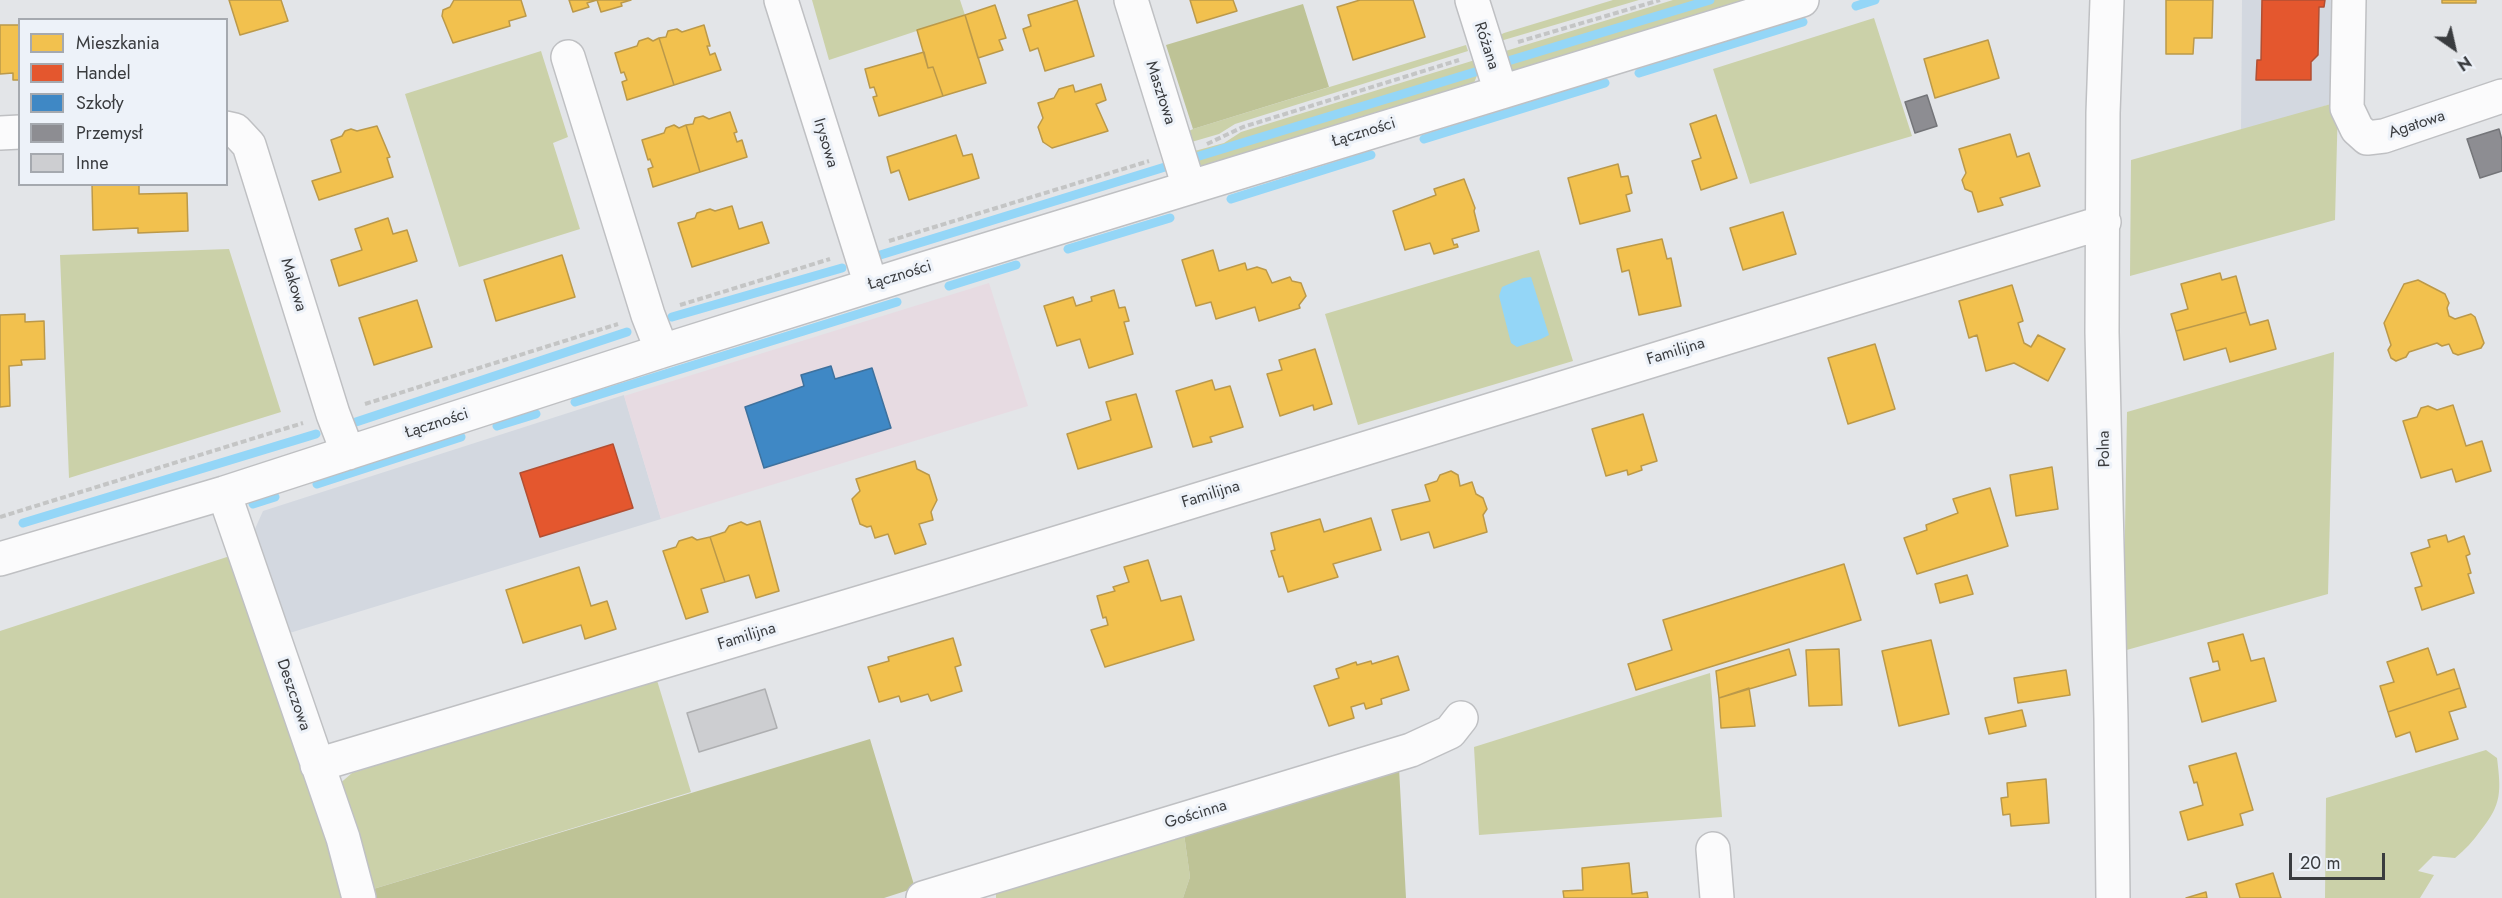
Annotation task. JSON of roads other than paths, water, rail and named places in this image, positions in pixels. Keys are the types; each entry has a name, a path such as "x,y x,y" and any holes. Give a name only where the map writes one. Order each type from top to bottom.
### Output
{"street":[{"name":"Irysowa","path":"781,0 871,285"},
{"name":"Masztowa","path":"1131,0 1189,186"},
{"name":"Różana","path":"1472,0 1501,92"},
{"name":"Łączności","path":"0,560 224,493 662,351 1189,186 1802,0"},
{"name":"Polna","path":"2108,0 2103,113 2102,332 2113,898"},
{"name":"Agatowa","path":"2349,0 2347,108 2357,129 2367,138 2384,136 2502,96"},
{"path":"568,57 648,315 662,351"},
{"name":"Makowa","path":"228,128 235,129 249,145 333,414 348,453"},
{"path":"0,133 18,132"},
{"name":"Familijna","path":"317,765 949,576 2104,222"},
{"name":"Deszczowa","path":"224,493 343,838 359,898"},
{"name":"Gościnna","path":"923,898 1411,750 1450,732 1461,718"},
{"path":"1713,849 1717,898"}],"water":[{"path":"1531,277 1549,335 1517,347 1511,343 1499,296 1502,287"}],"waterway":[{"path":"1508,61 1710,0"},
{"path":"1856,6 1875,0"},
{"path":"1639,73 1803,22"},
{"path":"1196,157 1475,72"},
{"path":"1424,139 1605,83"},
{"path":"1231,199 1371,155"},
{"path":"877,256 1165,167"},
{"path":"1068,249 1170,218"},
{"path":"949,286 1016,265"},
{"path":"672,317 842,268"},
{"path":"575,402 897,302"},
{"path":"356,422 627,332"},
{"path":"497,426 536,414"},
{"path":"23,523 316,434"},
{"path":"317,484 461,437"},
{"path":"253,504 275,497"}]}
